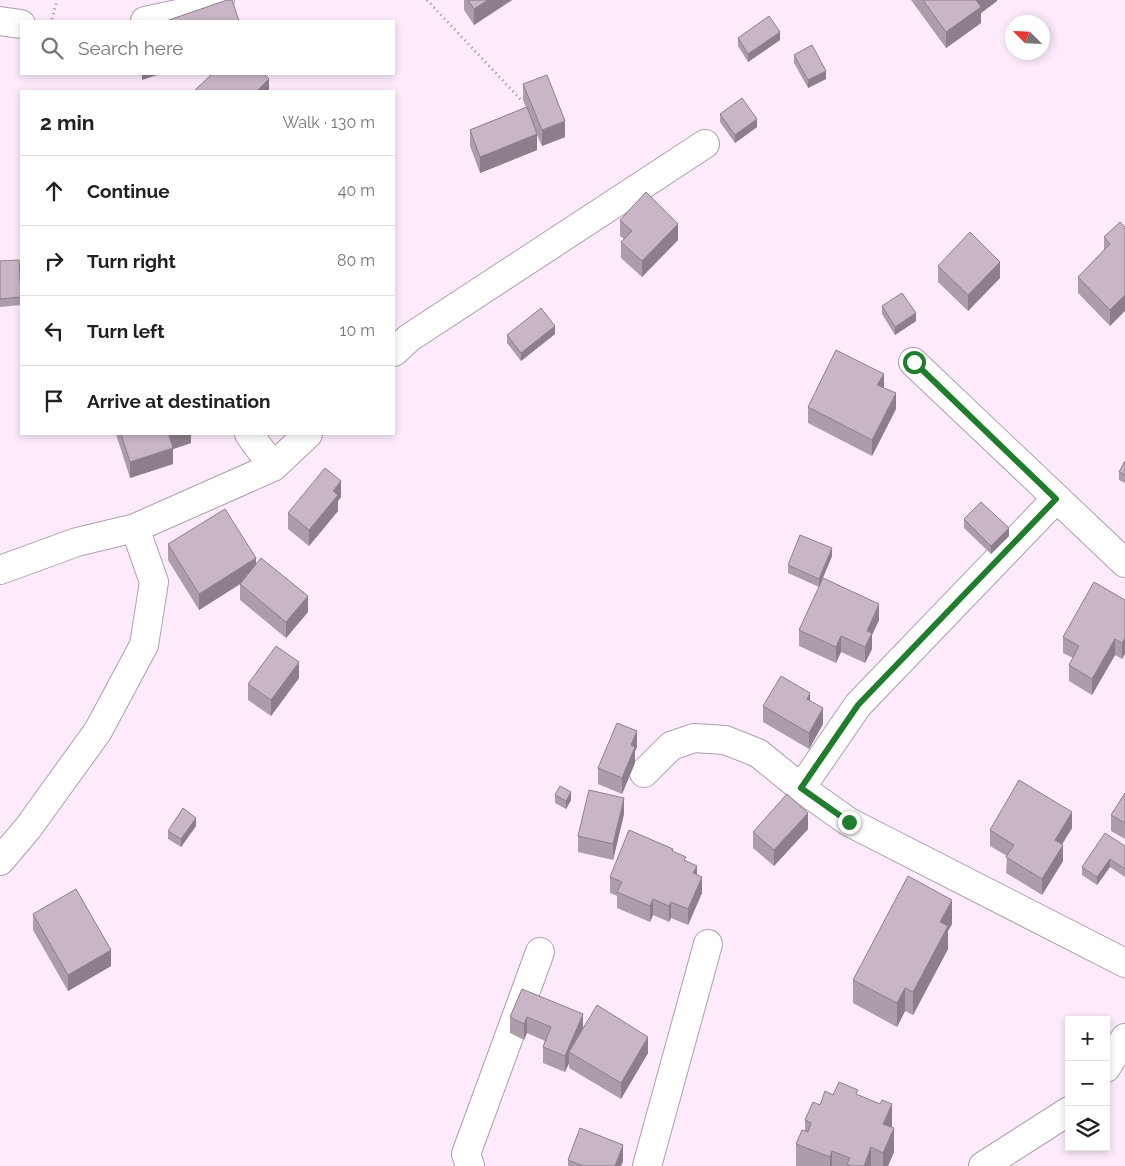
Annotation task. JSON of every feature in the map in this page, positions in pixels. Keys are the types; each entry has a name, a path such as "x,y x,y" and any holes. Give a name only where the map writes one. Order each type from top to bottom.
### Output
{"street":[{"path":"150,20 201,9 220,0"},
{"path":"0,21 20,24"},
{"path":"395,351 409,338 706,144"},
{"path":"914,362 1125,564"},
{"path":"251,435 274,467"},
{"path":"0,570 77,542 135,528 274,467 307,435"},
{"path":"801,788 858,705 1056,499"},
{"path":"0,860 28,828 98,731 144,645 154,582 135,528"},
{"path":"644,773 671,746 694,738 725,740 758,753 801,788 849,822 1125,963"},
{"path":"647,1166 708,944"},
{"path":"470,1166 466,1154 540,952"},
{"path":"1110,1062 1125,1038"},
{"path":"983,1166 1065,1114"}],"path":[{"path":"52,20 57,0"},
{"path":"427,0 522,102"}],"building":[{"path":"227,0 232,0 239,20 169,20"},
{"path":"468,0 488,0 474,9"},
{"path":"923,0 976,0 981,7 946,32"},
{"path":"769,16 780,32 748,54 738,38"},
{"path":"812,45 826,71 808,80 794,55"},
{"path":"211,75 265,75 269,79 258,90 195,90"},
{"path":"547,75 565,121 542,130 523,84"},
{"path":"742,98 757,119 735,135 720,114"},
{"path":"527,107 537,134 480,157 470,130"},
{"path":"646,192 678,224 642,261 621,242 632,231 620,220"},
{"path":"1120,222 1125,227 1125,295 1110,310 1078,277 1110,244 1104,237"},
{"path":"970,232 1000,262 968,295 938,266"},
{"path":"19,260 20,297 0,299 0,261"},
{"path":"902,293 916,313 895,327 882,306"},
{"path":"541,308 555,326 521,353 507,335"},
{"path":"836,350 884,374 877,385 896,393 872,440 808,407"},
{"path":"121,435 169,435 173,448 130,462"},
{"path":"1125,461 1125,475 1119,472"},
{"path":"325,468 341,481 333,491 338,495 309,530 288,513"},
{"path":"981,502 1009,528 991,546 964,519"},
{"path":"225,509 256,558 199,594 168,544"},
{"path":"800,535 832,548 819,579 788,565"},
{"path":"261,558 308,596 286,622 240,584"},
{"path":"823,578 879,604 867,631 872,633 865,647 841,636 836,647 799,630"},
{"path":"1094,582 1125,600 1125,638 1122,643 1115,639 1092,679 1069,665 1079,646 1063,637"},
{"path":"276,646 299,662 271,700 248,684"},
{"path":"781,676 810,693 807,699 823,708 809,733 763,706"},
{"path":"617,723 637,731 631,745 635,747 622,778 598,768"},
{"path":"1019,780 1072,812 1055,840 1063,845 1042,879 1006,857 1014,845 990,830"},
{"path":"560,786 571,792 566,801 555,795"},
{"path":"589,790 624,798 613,844 578,836"},
{"path":"1125,793 1125,823 1111,815"},
{"path":"787,794 808,813 774,850 753,832"},
{"path":"183,808 196,818 181,839 168,831"},
{"path":"629,830 673,849 672,851 686,857 684,860 697,866 693,873 702,877 688,909 671,902 669,906 653,899 650,906 617,892 622,882 610,877"},
{"path":"1105,833 1125,846 1125,869 1110,859 1097,877 1082,867"},
{"path":"908,876 952,900 940,922 948,926 913,992 905,988 897,1003 853,980"},
{"path":"76,889 111,950 68,975 33,914"},
{"path":"522,989 583,1014 565,1056 543,1047 551,1027 527,1017 524,1024 510,1017"},
{"path":"597,1005 648,1037 621,1083 569,1052"},
{"path":"839,1082 858,1090 856,1094 880,1104 882,1100 892,1104 883,1124 894,1128 883,1153 871,1147 864,1166 851,1166 847,1164 850,1158 832,1151 830,1157 796,1144 802,1130 808,1132 811,1123 805,1120 813,1102 820,1105 825,1091 833,1095"},
{"path":"580,1128 623,1145 615,1166 583,1166 568,1160"}],"route":[{"path":"849,822 801,788 858,705 1056,499 914,362"}]}
